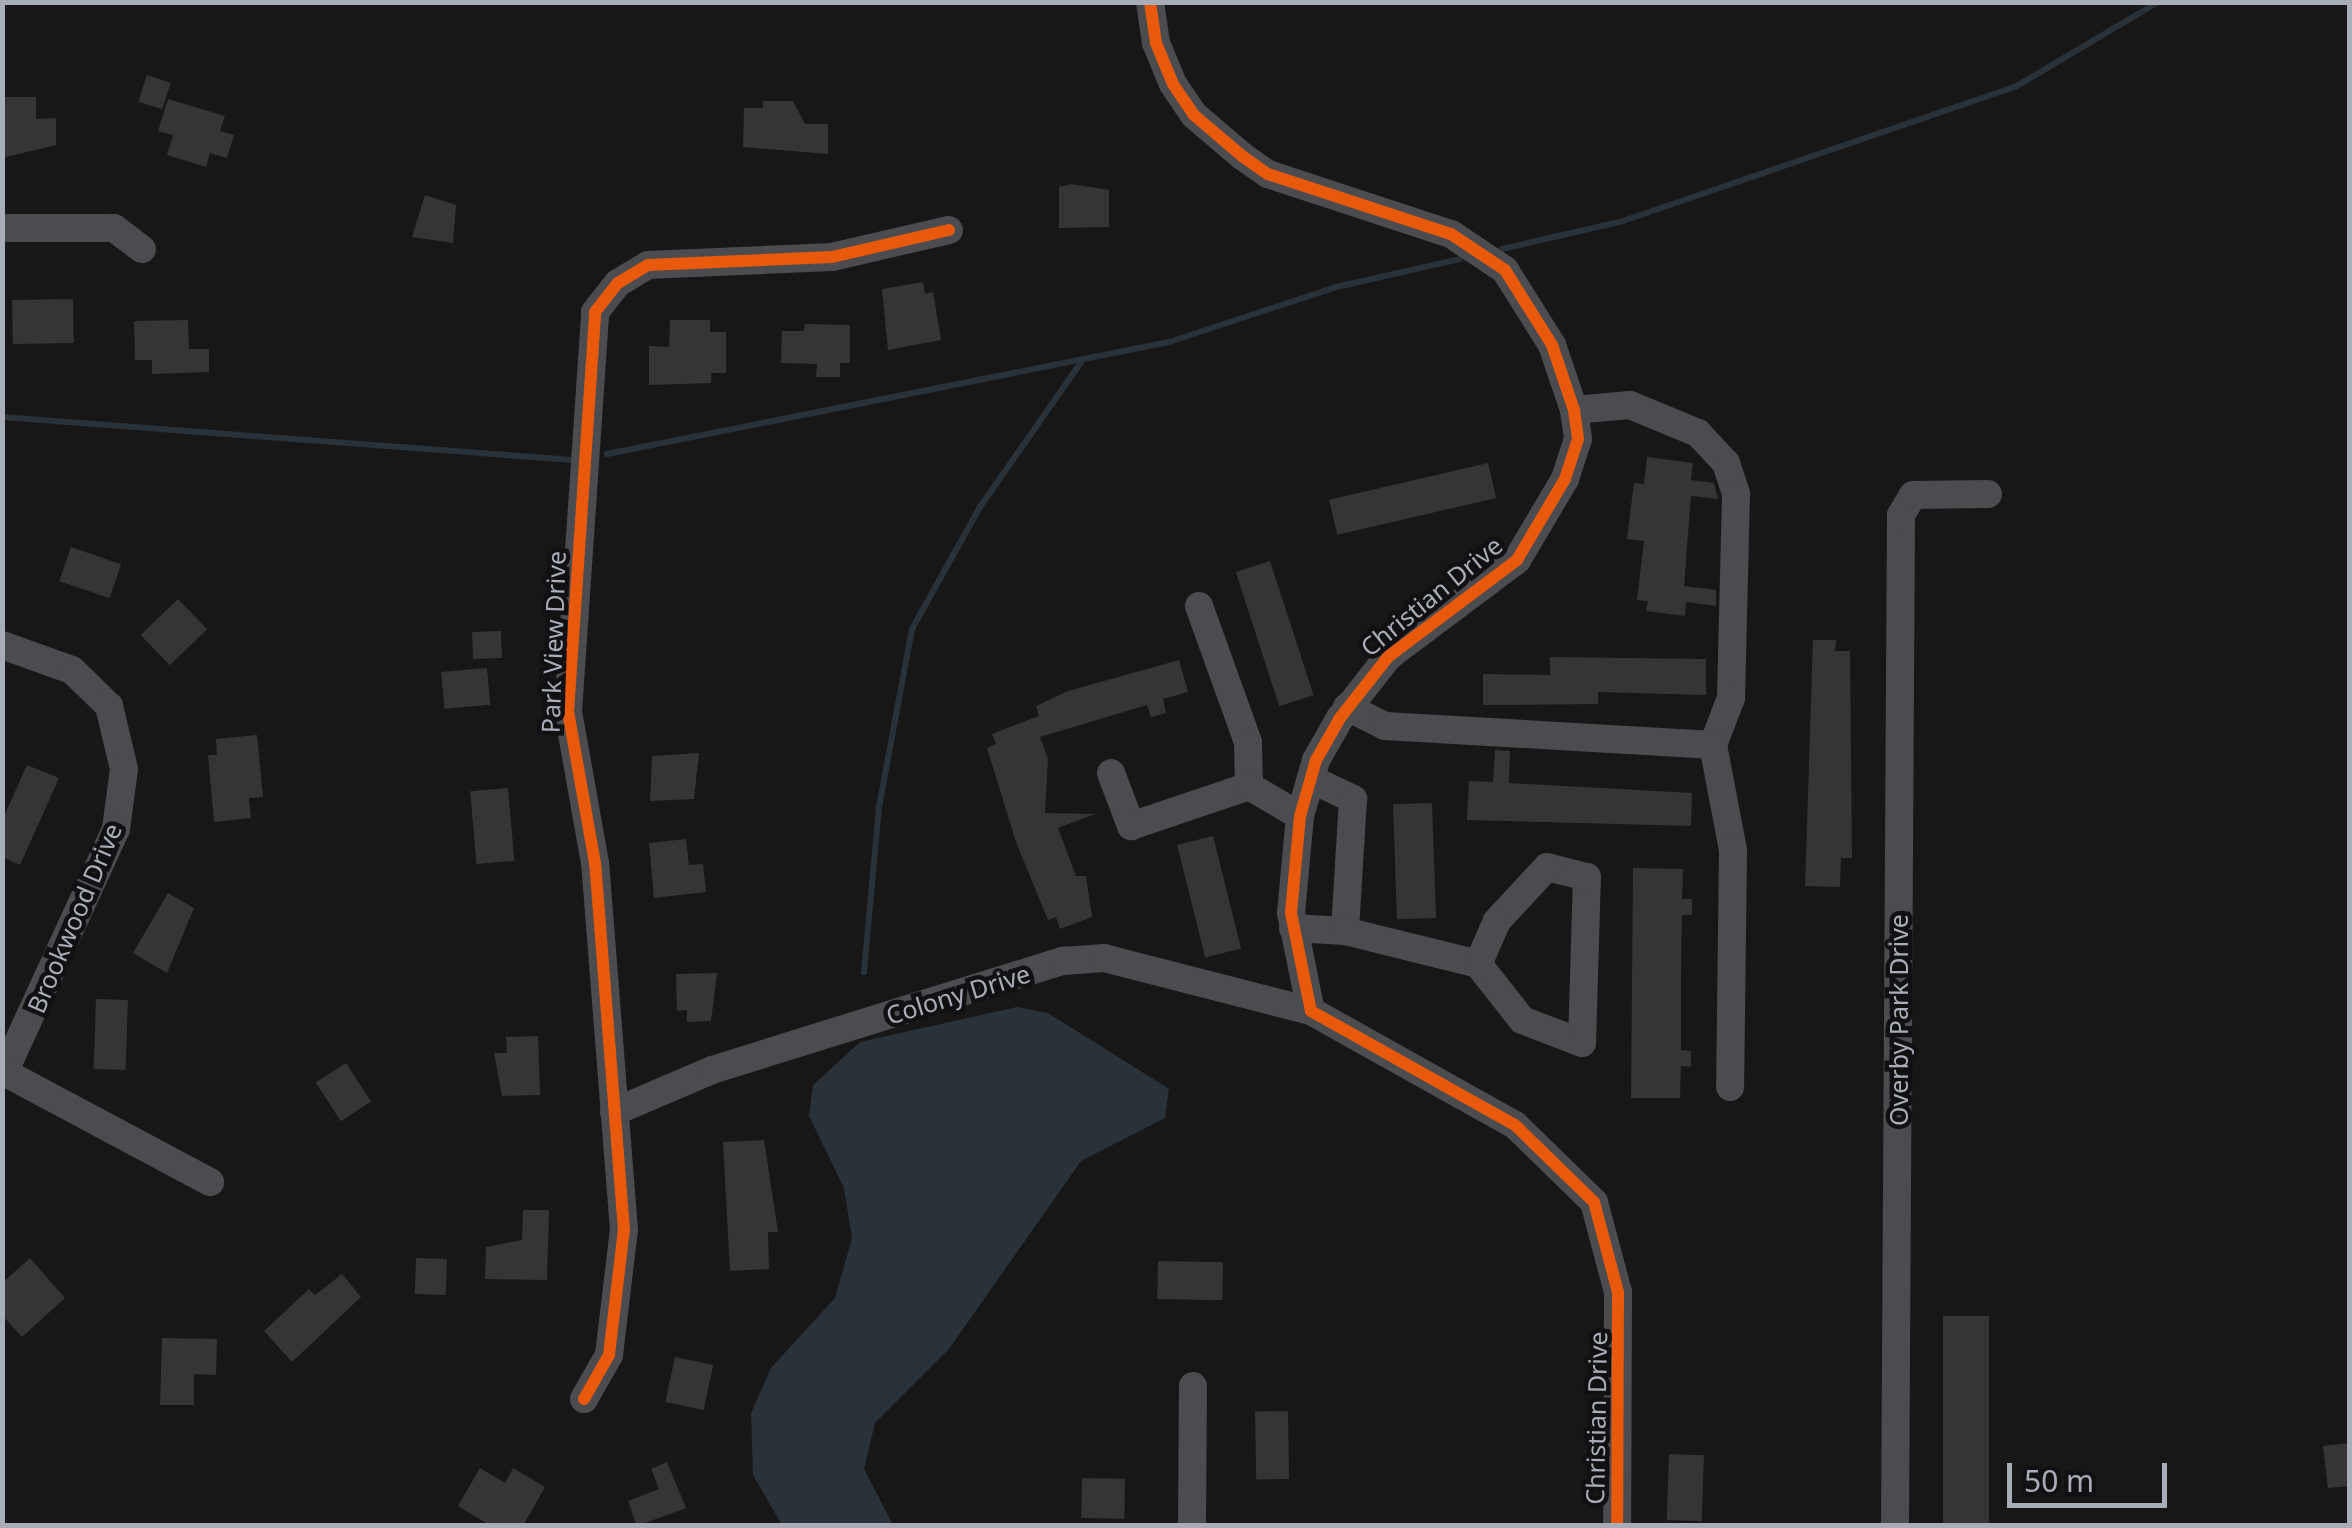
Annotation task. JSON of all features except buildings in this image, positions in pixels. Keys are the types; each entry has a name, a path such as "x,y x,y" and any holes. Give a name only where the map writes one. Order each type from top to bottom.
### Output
{"street":[{"name":"Christian Drive","path":"1150,2 1156,43 1173,84 1194,115 1242,156 1268,174 1452,234 1505,270 1552,346 1574,410 1578,439 1565,479 1517,560 1388,657 1347,706 1310,778 1300,816 1293,928 1310,1011 1515,1126 1594,1202 1618,1292 1616,1526"},
{"path":"2,228 114,228 142,249"},
{"name":"Park View Drive","path":"584,1399 610,1355 624,1230 595,863 568,712 595,312 618,282 648,264 832,257 948,230"},
{"path":"1574,410 1630,405 1698,433 1726,463 1736,494 1731,698 1713,745 1733,850 1730,1087"},
{"name":"Overby Park Drive","path":"1895,1526 1901,514 1914,495 1988,494"},
{"path":"1199,606 1248,742 1249,786"},
{"name":"Brookwood Drive","path":"2,645 72,670 109,706 124,769 116,828 3,1072"},
{"path":"1347,706 1385,726 1713,745"},
{"path":"1111,773 1131,826 1249,786 1300,816"},
{"path":"1310,778 1352,799 1345,931"},
{"path":"1293,928 1345,931 1478,964 1522,1020 1582,1044 1587,878 1547,867 1497,921 1478,964"},
{"name":"Colony Drive","path":"614,1112 712,1070 1062,961 1104,958 1310,1011"},
{"path":"3,1072 210,1182"},
{"path":"1192,1526 1193,1386"}],"shaded area":[{"path":"1017,1007 1048,1013 1169,1089 1165,1118 1081,1161 949,1349 875,1423 864,1469 893,1525 782,1525 753,1475 751,1413 771,1368 835,1298 852,1238 844,1188 809,1116 813,1085 860,1042"}],"waterway":[{"path":"1502,249 1623,221 2015,87 2158,2"},
{"path":"607,454 1169,342 1336,287 1460,259"},
{"path":"864,972 879,807 912,629 980,507 1081,362"},
{"path":"2,417 573,460"}],"cycle path":[{"path":"1150,2 1156,43 1173,84 1194,115 1242,156 1268,174 1451,234 1505,270 1552,345 1574,410 1578,439 1565,479 1517,560 1388,657 1340,718 1316,760 1300,816 1291,913 1311,1011 1515,1125 1594,1202 1618,1292 1617,1526"},
{"path":"584,1399 609,1355 624,1230 595,863 568,712 595,312 618,283 648,265 832,257 949,230"}]}
